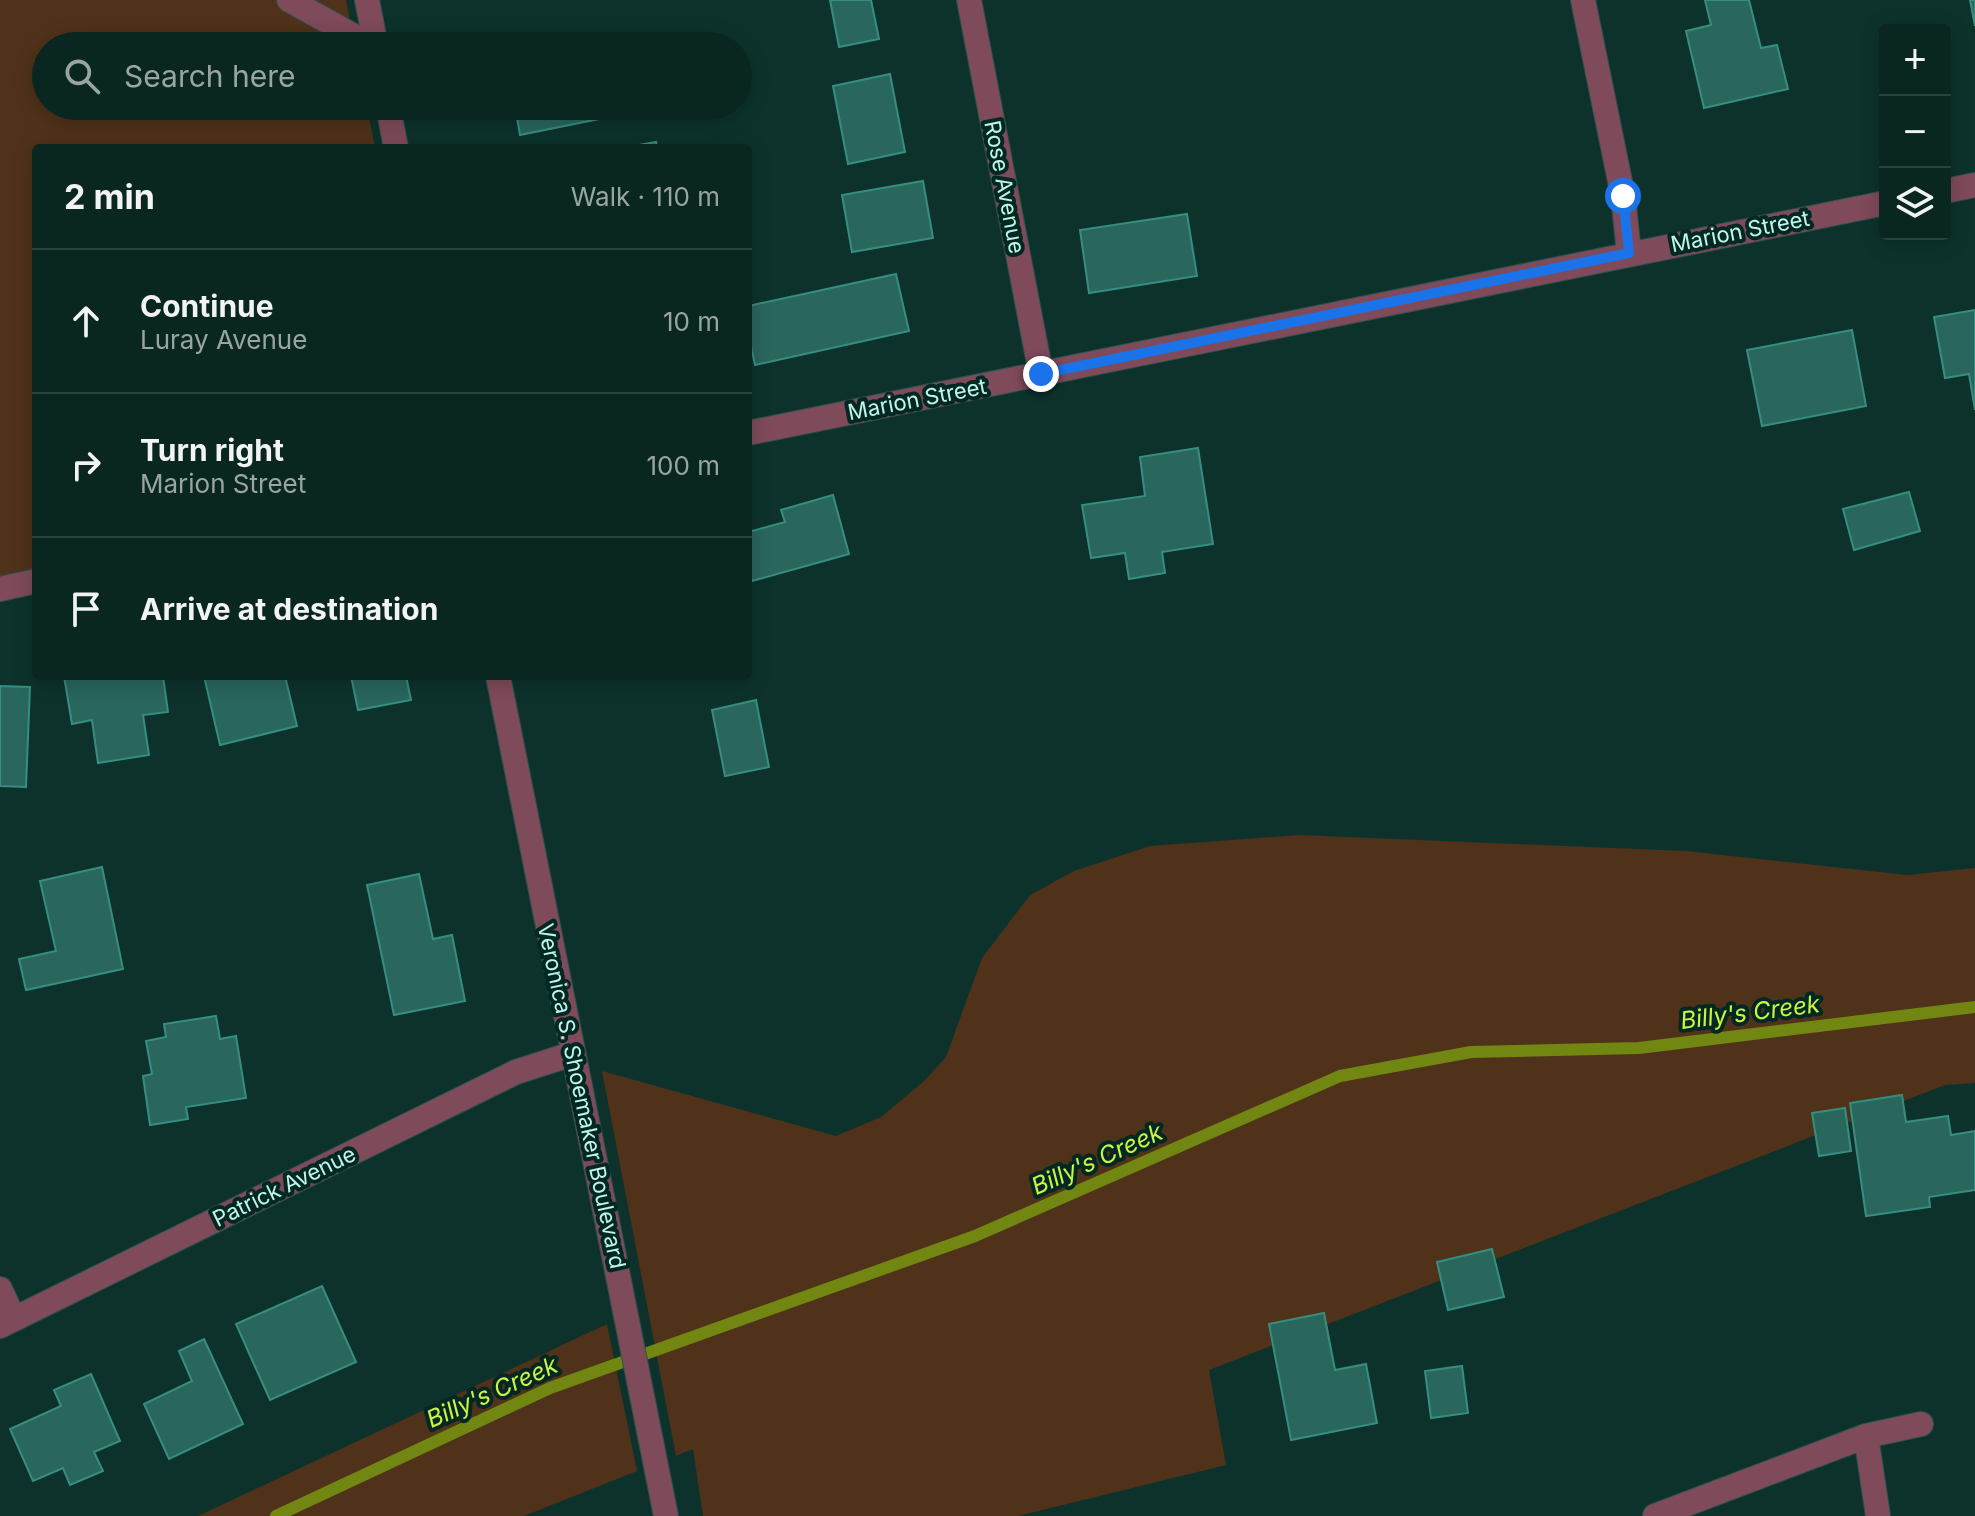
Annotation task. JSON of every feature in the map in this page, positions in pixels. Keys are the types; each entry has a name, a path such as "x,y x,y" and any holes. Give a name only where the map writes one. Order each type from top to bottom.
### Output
{"street":[{"path":"289,0 348,32"},
{"path":"367,0 372,32"},
{"name":"Rose Avenue","path":"969,0 1041,374"},
{"path":"1583,0 1623,196 1629,253"},
{"path":"391,120 395,144"},
{"path":"1951,190 1975,185"},
{"name":"Marion Street","path":"752,432 1879,204"},
{"path":"0,589 32,582"},
{"name":"Veronica S. Shoemaker Boulevard","path":"499,680 666,1516"},
{"name":"Patrick Avenue","path":"7,1323 516,1072 572,1054"},
{"path":"0,1289 7,1323"},
{"path":"1655,1516 1866,1436 1921,1424"},
{"path":"1866,1436 1878,1516"}],"shaded area":[{"path":"0,0 346,0 352,32 32,32 32,120 370,120 374,144 32,144 32,575 0,582"},
{"path":"1299,835 1686,851 1907,875 1975,868 1975,1083 1945,1085 1209,1370 1226,1465 1018,1516 703,1516 693,1449 676,1456 602,1071 836,1136 881,1117 923,1082 946,1057 982,958 1030,895 1074,871 1150,846"},
{"path":"607,1324 637,1471 524,1516 198,1516"}],"building":[{"path":"830,0 871,0 879,39 839,47"},
{"path":"1705,0 1749,0 1761,48 1777,45 1788,89 1704,108 1686,31 1711,25"},
{"path":"1970,0 1975,0 1975,26"},
{"path":"890,74 905,152 848,164 833,86"},
{"path":"517,120 594,120 520,135"},
{"path":"923,181 933,238 852,252 842,195"},
{"path":"1187,214 1197,276 1089,293 1080,230"},
{"path":"896,274 909,331 755,365 752,305"},
{"path":"1975,310 1975,410 1969,374 1945,378 1934,317"},
{"path":"1852,330 1866,406 1762,426 1747,350"},
{"path":"1198,448 1213,544 1162,552 1165,573 1129,579 1125,553 1091,558 1082,505 1145,496 1140,457"},
{"path":"1909,492 1920,531 1854,550 1843,509"},
{"path":"833,495 849,554 752,581 752,531 785,522 781,510"},
{"path":"65,680 164,680 168,712 143,715 149,755 98,763 92,720 72,724"},
{"path":"205,680 286,680 297,726 220,745"},
{"path":"352,680 407,680 411,700 358,710"},
{"path":"0,686 30,687 26,787 0,786"},
{"path":"756,700 769,767 725,776 712,710"},
{"path":"102,867 123,969 26,990 19,959 56,951 40,881"},
{"path":"419,874 433,939 452,935 465,1001 394,1015 367,885"},
{"path":"216,1016 220,1039 236,1036 246,1098 186,1107 188,1119 150,1125 143,1076 152,1074 146,1041 166,1037 164,1024"},
{"path":"1902,1095 1906,1122 1948,1116 1951,1135 1975,1131 1975,1190 1929,1197 1930,1207 1866,1216 1850,1103"},
{"path":"1845,1108 1851,1151 1819,1156 1812,1113"},
{"path":"1492,1249 1504,1297 1448,1310 1437,1262"},
{"path":"322,1286 356,1362 270,1400 236,1324"},
{"path":"1324,1313 1335,1370 1366,1364 1377,1423 1291,1440 1269,1324"},
{"path":"204,1339 243,1424 169,1459 144,1404 192,1381 179,1351"},
{"path":"1462,1366 1468,1413 1431,1418 1425,1371"},
{"path":"91,1374 120,1441 94,1452 103,1471 70,1485 63,1468 33,1481 10,1429 61,1406 54,1390"}],"waterway":[{"name":"Billy's Creek","path":"276,1516 550,1388 975,1236 1340,1076 1471,1052 1639,1048 1975,1007"}],"route":[{"path":"1041,374 1629,253 1623,196"}]}
